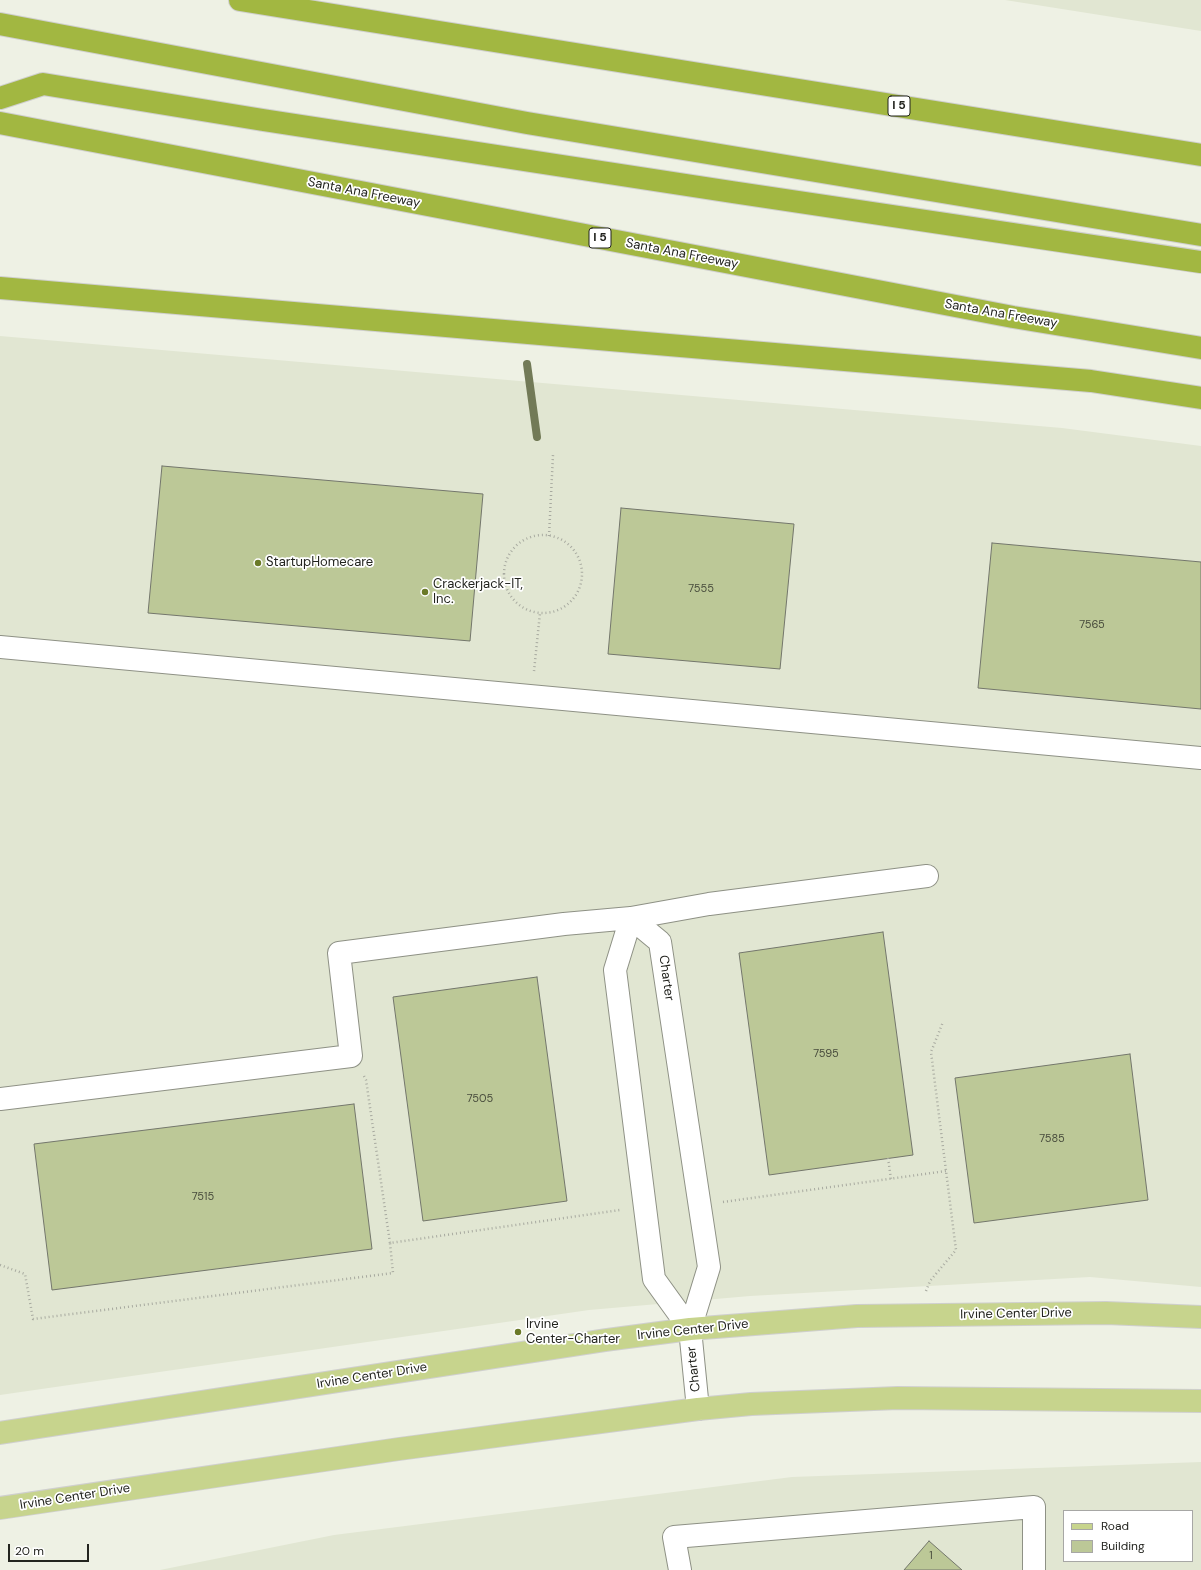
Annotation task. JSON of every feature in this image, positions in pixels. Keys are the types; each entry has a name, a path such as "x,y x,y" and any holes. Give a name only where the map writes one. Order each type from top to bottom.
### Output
{"highway":[{"name":"I 5","path":"240,0 1201,155"},
{"path":"0,24 527,123 1201,235"},
{"path":"0,98 43,84 255,119 1201,262"},
{"name":"Santa Ana Freeway","path":"0,124 1013,318 1201,348"},
{"path":"0,288 1091,381 1201,398"}],"main road":[{"name":"Irvine Center Drive","path":"0,1433 606,1340 690,1329 857,1316 1106,1313 1201,1317"},
{"name":"Irvine Center Drive","path":"0,1508 375,1453 698,1409 751,1404 898,1398 1201,1401"}],"street":[{"path":"0,647 1201,758"},
{"path":"0,1099 351,1056 339,953 564,924 631,918 709,904 927,876"},
{"name":"Charter","path":"690,1329 654,1279 615,970 631,918 660,942 709,1267 690,1329 698,1409"},
{"path":"680,1570 674,1537 1034,1507 1034,1570"}],"path":[{"path":"549,536 553,455"},
{"path":"540,535 549,536 564,541 573,549 579,560 582,572 580,584 575,595 566,605 554,611 540,613 527,610 516,602 508,592 504,578 505,565 510,554 518,544 528,538 540,535"},
{"path":"532,695 540,613"},
{"path":"916,1315 930,1281 956,1250 932,1052 943,1022"},
{"path":"0,1264 25,1274 33,1319 393,1273 366,1080 351,1056"},
{"path":"888,1158 891,1179"},
{"path":"699,1205 946,1171"},
{"path":"390,1243 645,1207"}],"shaded area":[{"path":"1005,0 1201,0 1201,31"},
{"path":"0,336 1062,428 1201,446 1201,1287 1090,1277 750,1296 589,1310 0,1395"},
{"path":"1201,1462 1201,1570 160,1570 334,1535 792,1477"}],"building":[{"path":"162,466 483,494 470,641 148,613"},
{"path":"621,508 794,524 780,669 608,654"},
{"path":"992,543 1201,562 1201,709 978,688"},
{"path":"883,932 913,1155 769,1175 739,953"},
{"path":"537,977 567,1201 423,1221 393,997"},
{"path":"1130,1054 1148,1200 974,1223 955,1078"},
{"path":"354,1104 372,1249 52,1290 34,1144"},
{"path":"929,1541 962,1570 904,1570"}],"waterway":[{"path":"527,364 537,437"}],"place":[{"name":"StartupHomecare","path":"258,563"},
{"name":"Crackerjack-IT, Inc.","path":"425,592"},
{"name":"Irvine Center-Charter","path":"518,1332"}]}
